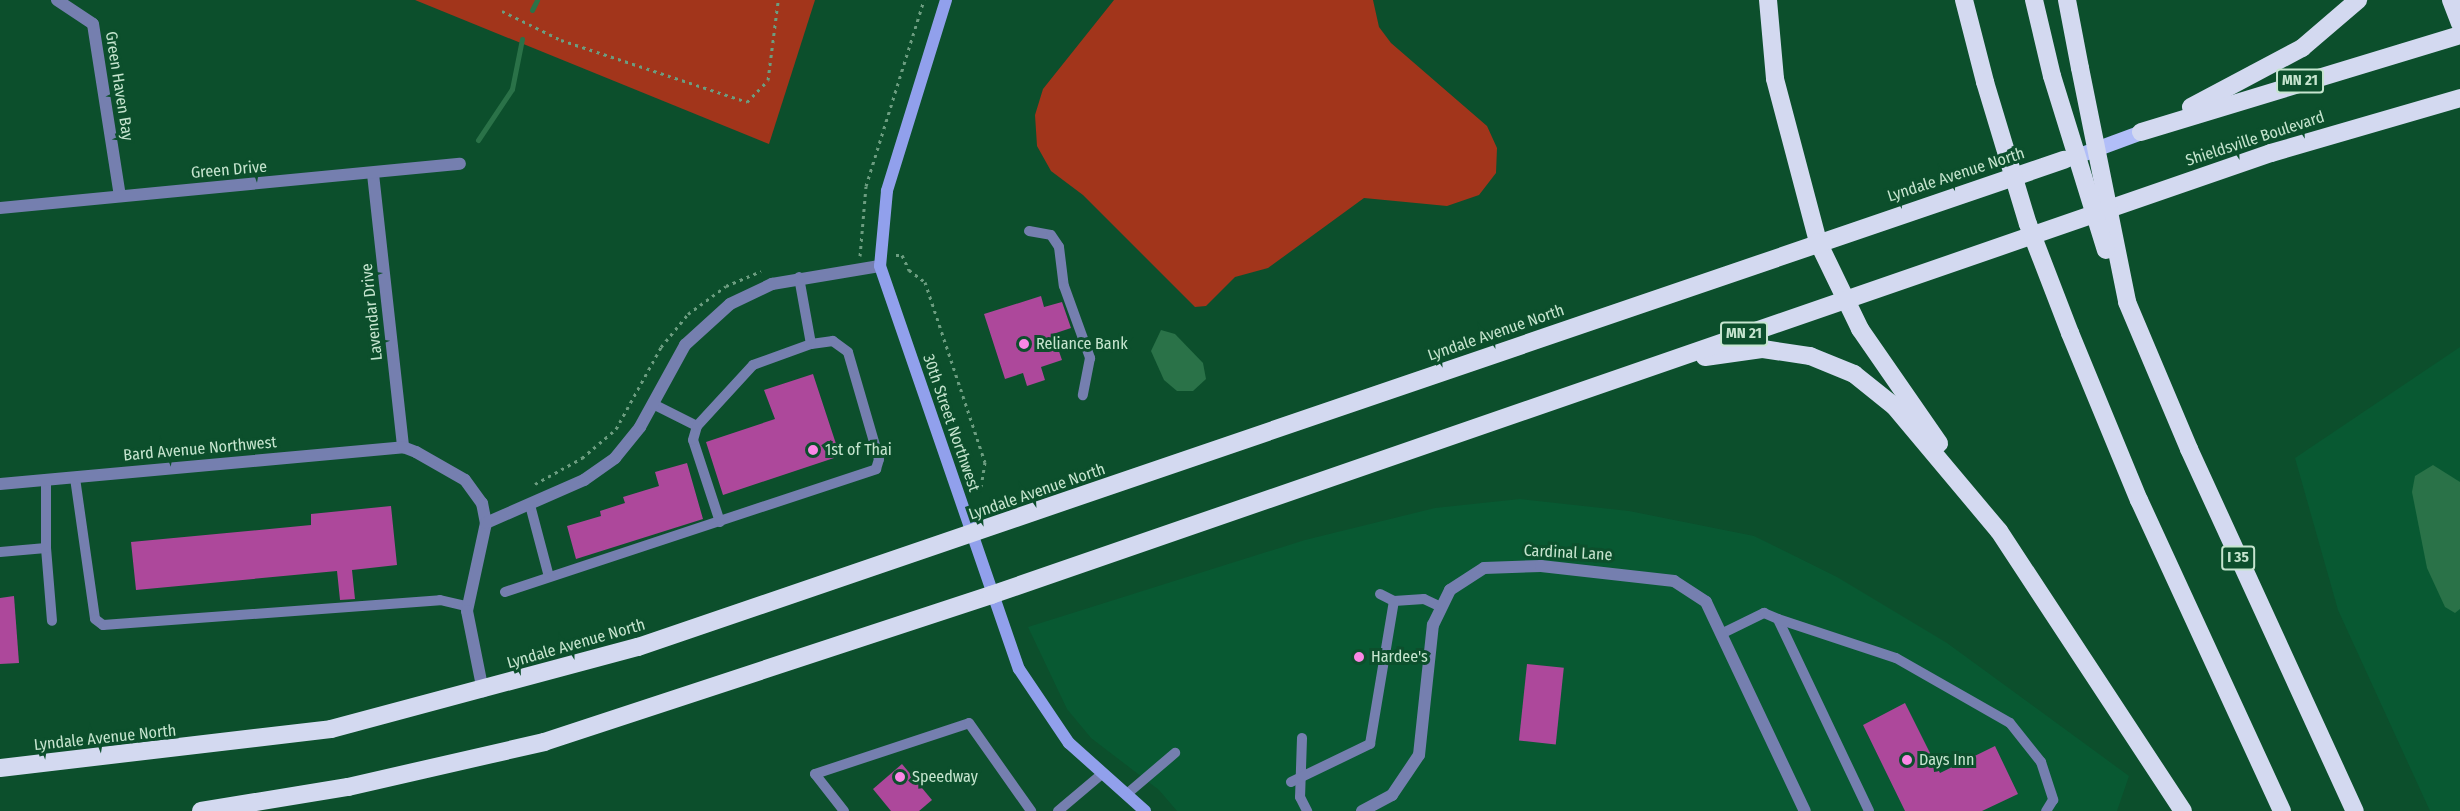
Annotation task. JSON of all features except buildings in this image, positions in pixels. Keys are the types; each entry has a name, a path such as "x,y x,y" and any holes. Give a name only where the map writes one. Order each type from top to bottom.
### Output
{"highway":[{"path":"1768,0 1775,79 1818,242 1844,300 2183,811"},
{"path":"1964,0 1984,82 2028,224 2070,333 2139,501 2282,811"},
{"name":"I 35","path":"2034,0 2052,76 2096,224 2188,449 2355,811"},
{"path":"2067,0 2127,302"},
{"path":"2141,132 2302,48 2358,0"},
{"path":"2451,0 2460,23"},
{"name":"MN 21","path":"2141,132 2460,35"},
{"name":"Shieldsville Boulevard","path":"1844,300 2314,139 2460,98"},
{"name":"Lyndale Avenue North","path":"0,768 331,729 483,691 805,594 1818,242 2064,160"},
{"name":"MN 21","path":"1644,368 1844,300"},
{"path":"201,811 348,787 533,745 991,596 1644,368 1763,349 1833,363 1894,406 1999,531"}],"main road":[{"name":"MN 21","path":"2064,160 2141,132"}],"street":[{"name":"Green Haven Bay","path":"57,0 93,24 120,196"},
{"name":"30th Street Northwest","path":"946,0 889,183 880,261 991,596 1019,669 1044,711 1102,774 1128,793 1145,811"},
{"name":"Green Drive","path":"0,208 460,164"},
{"name":"Lavendar Drive","path":"373,174 403,447"},
{"path":"486,523 584,480 615,458 653,404 674,359 716,313 758,288 880,261"},
{"path":"403,447 465,480 482,503 486,523 467,606 483,691"},
{"name":"Bard Avenue Northwest","path":"0,484 403,447"},
{"name":"Cardinal Lane","path":"1439,606 1450,590 1484,568 1599,569 1674,581 1692,589 1706,602 1723,633 1805,811"},
{"path":"1362,811 1392,795 1419,755 1439,606"}],"lane":[{"path":"1029,231 1051,235 1059,247 1064,286 1089,358 1083,395"},
{"path":"800,277 811,344"},
{"path":"505,592 720,522 876,468 879,459 848,352 833,340 811,344 753,365 697,426 693,440 720,522"},
{"path":"653,404 697,426"},
{"path":"75,478 95,619 103,626 440,600 467,606"},
{"path":"46,480 46,548 52,621"},
{"path":"530,505 549,578"},
{"path":"0,552 46,548"},
{"path":"1380,594 1394,601 1424,599 1439,606"},
{"path":"1296,780 1360,753 1373,738 1394,601"},
{"path":"1723,633 1764,613 1896,658 2010,723 2041,762 2053,800 2046,811"},
{"path":"1778,619 1869,811"},
{"path":"844,811 815,774 969,723 1031,811"},
{"path":"1302,738 1296,780 1307,811"},
{"path":"1128,793 1174,753"},
{"path":"1058,811 1102,774"}],"path":[{"path":"924,0 866,186 860,256 880,261 902,255 909,270 925,282 985,462 981,487"},
{"path":"502,11 561,40 747,102 768,80 778,2"}],"shaded area":[{"path":"415,0 815,0 769,144"},
{"path":"1114,0 1373,0 1379,27 1391,43 1487,126 1497,148 1496,173 1479,195 1447,206 1364,198 1268,268 1235,277 1206,306 1195,307 1083,195 1051,171 1037,146 1035,115 1043,89"},
{"path":"1161,330 1175,334 1203,363 1206,379 1193,391 1177,391 1164,380 1151,351"},
{"path":"2460,347 2460,811 2430,811 2338,610 2295,458"},
{"path":"2433,465 2460,482 2460,609 2455,613 2445,607 2427,568 2412,492 2415,476"},
{"path":"1520,499 1629,511 1754,536 1837,577 1947,643 2129,776 2117,811 1177,811 1159,790 1091,738 1067,709 1028,627 1305,540 1435,508"}],"waterway":[{"path":"532,10 537,0"},
{"path":"478,140 512,89 522,39"}],"place":[{"name":"Reliance Bank","path":"1024,344"},
{"name":"1st of Thai","path":"813,450"},
{"name":"Hardee's","path":"1359,657"},
{"name":"Days Inn","path":"1907,760"},
{"name":"Speedway","path":"900,777"}]}
